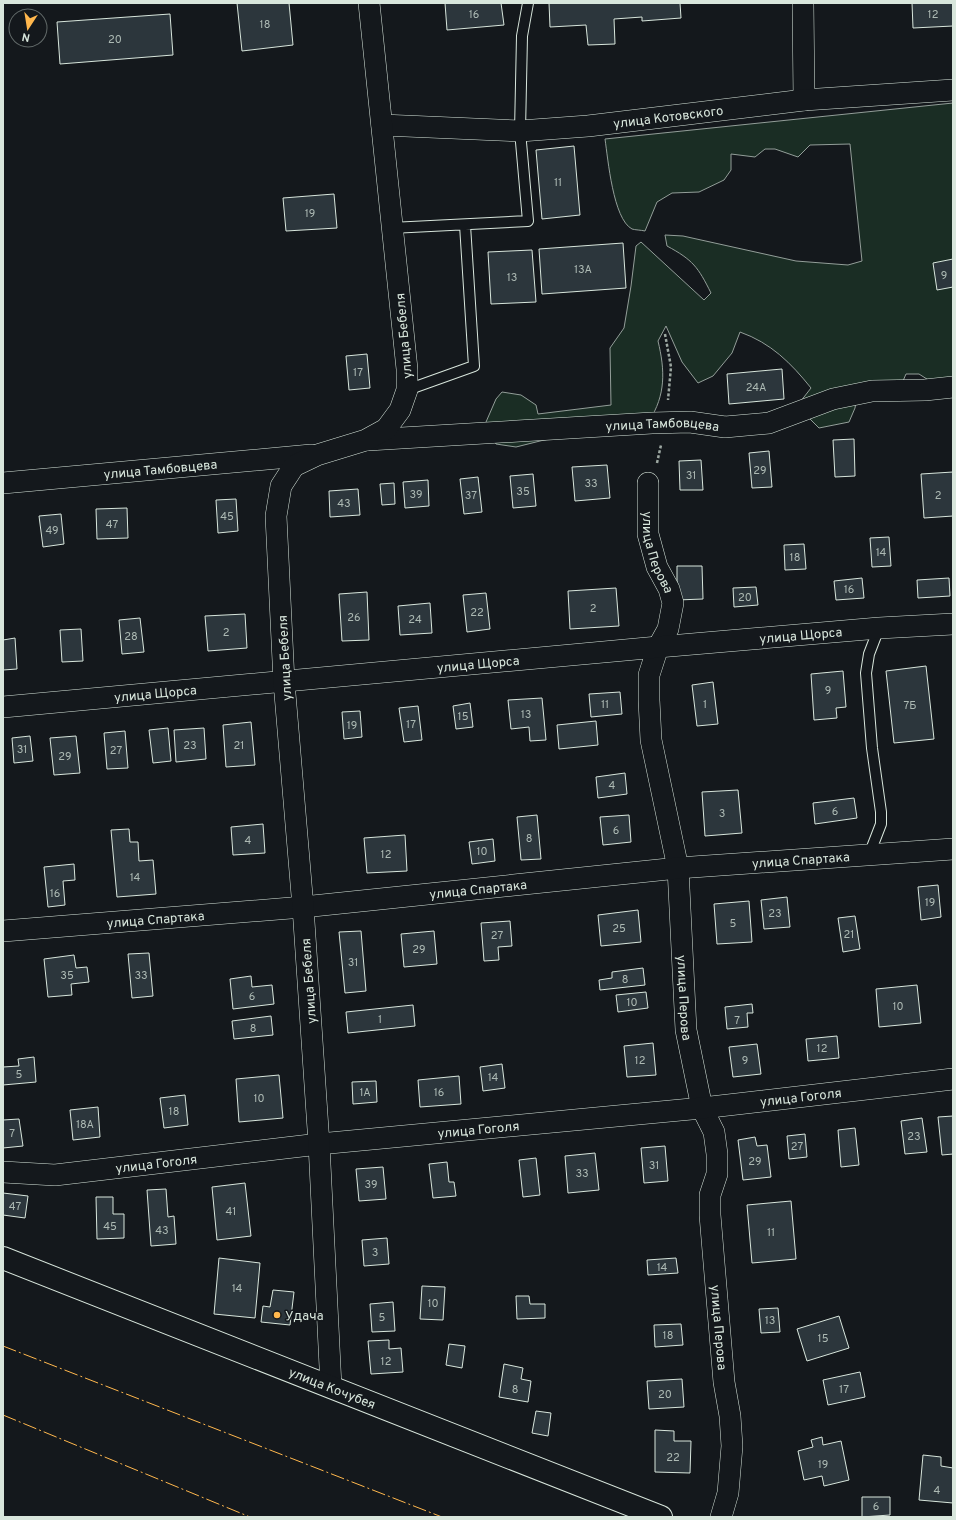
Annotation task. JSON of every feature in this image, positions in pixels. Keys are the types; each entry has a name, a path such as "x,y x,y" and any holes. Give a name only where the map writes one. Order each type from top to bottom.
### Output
{"main road":[{"name":"улица Кочубея","path":"3,1258 661,1517"}],"street":[{"name":"улица Бебеля","path":"332,1387 319,1144 303,907 284,682 276,516 280,486 294,466 317,455 366,440 386,429 400,410 407,390 407,369 391,228 369,3"},
{"path":"803,3 804,100"},
{"name":"улица Котовского","path":"382,125 520,131 588,126 804,100 953,90"},
{"name":"улица Тамбовцева","path":"366,440 652,423 690,422 726,428 769,423 833,399 872,391 925,390 953,387"},
{"name":"улица Тамбовцева","path":"3,483 317,455"},
{"name":"улица Перова","path":"648,483 648,534 657,567 673,603 668,630 658,647 650,675 649,700 651,740 678,868 686,1030 702,1108 714,1132 717,1154 716,1174 710,1195 710,1215 724,1382 730,1416 732,1446 728,1493 721,1517"},
{"name":"улица Щорса","path":"3,708 658,647 879,628 953,624"},
{"name":"улица Спартака","path":"3,931 303,907 678,868 953,849"},
{"name":"улица Гоголя","path":"3,1172 55,1175 319,1144 702,1108 953,1079"}],"lane":[{"path":"391,228 528,221 520,131 522,36 528,3"},
{"path":"407,390 474,366 464,224"},
{"path":"869,855 881,824 881,812 872,748 866,673 869,654 879,628"}],"green space":[{"path":"953,103 953,378 930,381 919,374 906,374 903,381 858,388 855,408 849,422 819,428 797,406 811,388 788,362 771,348 740,332 732,353 713,376 698,383 682,362 666,326 658,341 663,372 661,392 659,402 649,421 544,440 516,447 496,444 486,422 496,399 502,392 521,395 536,405 538,414 611,405 610,348 624,328 636,246 641,242 704,300 711,293 698,270 689,260 667,246 665,235 683,236 796,261 848,265 862,261 850,144 810,145 798,157 775,149 765,149 755,157 731,154 731,170 724,180 699,192 672,193 657,202 645,231 632,229 620,214 612,188 605,139"}],"building":[{"path":"237,3 289,3 293,45 242,51"},
{"path":"445,3 501,3 504,25 447,30"},
{"path":"549,3 680,3 681,18 642,21 642,17 614,19 615,44 588,45 586,25 550,27"},
{"path":"912,3 953,3 953,26 913,28"},
{"path":"170,14 173,55 60,64 57,22"},
{"path":"574,146 580,215 542,219 536,150"},
{"path":"334,194 337,228 286,231 283,198"},
{"path":"623,243 626,288 542,294 539,249"},
{"path":"532,250 536,302 491,304 488,252"},
{"path":"953,259 953,287 937,290 933,263"},
{"path":"367,354 370,388 349,390 346,356"},
{"path":"782,369 784,399 729,404 727,374"},
{"path":"854,439 855,476 835,477 833,440"},
{"path":"769,451 772,487 752,488 749,453"},
{"path":"701,460 703,490 680,490 679,461"},
{"path":"607,465 610,498 575,501 572,467"},
{"path":"953,472 953,516 924,518 921,474"},
{"path":"533,474 536,506 513,508 510,476"},
{"path":"478,477 482,512 464,514 460,479"},
{"path":"428,480 429,506 405,508 403,482"},
{"path":"394,483 395,504 382,505 380,484"},
{"path":"358,489 360,515 330,517 329,491"},
{"path":"236,499 238,531 218,533 216,500"},
{"path":"127,508 128,538 97,539 96,509"},
{"path":"61,514 64,544 43,547 39,516"},
{"path":"889,537 891,566 872,567 870,538"},
{"path":"804,544 806,569 785,570 784,545"},
{"path":"677,566 702,566 703,599 677,600"},
{"path":"862,578 864,598 836,600 834,581"},
{"path":"949,578 950,596 918,598 917,580"},
{"path":"756,587 758,605 734,607 733,588"},
{"path":"616,588 619,626 570,629 568,591"},
{"path":"367,592 369,640 342,641 339,594"},
{"path":"486,593 490,629 467,632 463,595"},
{"path":"430,603 432,633 400,635 398,606"},
{"path":"245,614 247,648 208,651 205,616"},
{"path":"140,618 144,652 122,654 119,620"},
{"path":"81,629 83,661 62,662 60,630"},
{"path":"15,638 17,669 3,670 3,640"},
{"path":"926,666 934,739 894,743 886,671"},
{"path":"843,671 846,707 836,708 837,718 814,720 811,674"},
{"path":"713,682 718,724 697,726 692,685"},
{"path":"620,692 622,714 591,717 589,694"},
{"path":"542,698 546,740 530,741 529,727 511,729 508,700"},
{"path":"470,703 473,727 456,729 453,706"},
{"path":"418,706 422,740 404,742 399,708"},
{"path":"360,711 362,737 344,739 342,712"},
{"path":"596,721 598,745 559,749 557,725"},
{"path":"251,722 255,765 226,767 223,725"},
{"path":"168,728 171,761 153,763 149,730"},
{"path":"204,728 206,759 176,762 174,730"},
{"path":"125,731 128,768 107,769 104,733"},
{"path":"30,736 33,761 14,763 12,738"},
{"path":"76,736 80,773 54,775 50,738"},
{"path":"625,773 627,794 598,798 596,777"},
{"path":"738,790 742,833 705,836 702,792"},
{"path":"854,798 857,818 815,824 813,803"},
{"path":"537,815 541,859 521,860 517,817"},
{"path":"629,815 631,842 603,845 600,817"},
{"path":"263,824 265,853 233,855 231,827"},
{"path":"129,829 130,842 138,842 139,861 153,860 156,894 117,897 111,830"},
{"path":"405,835 407,871 367,873 364,838"},
{"path":"493,839 495,861 472,864 469,842"},
{"path":"74,864 75,880 63,881 65,905 48,907 44,867"},
{"path":"938,885 941,917 921,920 918,887"},
{"path":"787,897 790,927 764,929 761,900"},
{"path":"749,901 752,942 717,944 714,904"},
{"path":"638,910 641,942 601,946 598,915"},
{"path":"855,916 860,949 843,952 838,918"},
{"path":"510,921 512,946 498,947 499,960 484,961 481,923"},
{"path":"361,931 366,991 345,993 339,932"},
{"path":"434,931 437,964 404,967 401,934"},
{"path":"149,953 153,996 132,998 128,954"},
{"path":"74,955 76,968 87,967 89,982 71,984 72,995 48,997 44,959"},
{"path":"643,968 645,985 600,990 599,980 612,978 612,972"},
{"path":"251,976 252,987 272,985 274,1004 233,1009 230,979"},
{"path":"917,985 921,1023 879,1027 876,989"},
{"path":"646,992 648,1008 618,1012 616,995"},
{"path":"752,1004 753,1013 747,1013 748,1027 727,1029 725,1007"},
{"path":"413,1005 415,1026 348,1033 346,1012"},
{"path":"271,1016 273,1035 234,1039 232,1021"},
{"path":"837,1036 839,1058 808,1061 806,1039"},
{"path":"653,1043 656,1075 627,1077 624,1046"},
{"path":"757,1044 761,1074 733,1077 729,1047"},
{"path":"34,1057 36,1082 3,1085 3,1067 19,1066 18,1059"},
{"path":"502,1064 505,1088 483,1091 480,1067"},
{"path":"279,1075 283,1118 239,1122 236,1079"},
{"path":"459,1076 461,1104 420,1107 418,1080"},
{"path":"376,1081 377,1102 353,1104 352,1082"},
{"path":"185,1095 188,1125 164,1128 160,1098"},
{"path":"98,1107 100,1137 73,1140 70,1110"},
{"path":"953,1116 953,1154 942,1155 938,1117"},
{"path":"922,1118 927,1152 905,1154 901,1121"},
{"path":"19,1119 23,1146 3,1148 3,1120"},
{"path":"855,1128 859,1165 841,1167 838,1130"},
{"path":"805,1134 807,1157 789,1159 787,1136"},
{"path":"755,1137 757,1146 767,1145 771,1177 743,1180 738,1140"},
{"path":"665,1146 668,1181 644,1183 641,1148"},
{"path":"595,1153 599,1190 568,1193 565,1156"},
{"path":"536,1158 540,1195 523,1197 519,1160"},
{"path":"447,1162 449,1182 454,1182 456,1196 433,1198 429,1164"},
{"path":"383,1167 386,1199 359,1201 356,1169"},
{"path":"245,1183 251,1236 217,1240 212,1187"},
{"path":"166,1189 168,1217 174,1216 176,1244 151,1246 147,1190"},
{"path":"3,1193 28,1196 25,1218 3,1215"},
{"path":"96,1197 113,1197 113,1214 124,1214 124,1238 97,1239"},
{"path":"791,1201 796,1259 752,1263 747,1205"},
{"path":"387,1238 389,1264 364,1266 362,1240"},
{"path":"219,1258 260,1263 255,1318 214,1314"},
{"path":"676,1258 678,1273 648,1275 647,1260"},
{"path":"422,1286 445,1287 443,1320 420,1319"},
{"name":"Удача","path":"273,1290 294,1292 290,1325 261,1322 263,1306 270,1307"},
{"path":"516,1296 529,1296 530,1304 545,1304 545,1318 517,1319"},
{"path":"393,1302 395,1331 372,1332 370,1304"},
{"path":"778,1308 780,1332 761,1333 759,1309"},
{"path":"839,1316 849,1348 807,1361 797,1329"},
{"path":"681,1324 683,1345 655,1347 654,1325"},
{"path":"389,1340 389,1349 401,1348 403,1372 371,1374 368,1341"},
{"path":"449,1344 465,1346 462,1368 446,1365"},
{"path":"504,1364 523,1368 521,1379 531,1381 528,1402 499,1397"},
{"path":"860,1372 865,1397 828,1405 823,1380"},
{"path":"682,1379 684,1407 649,1409 647,1381"},
{"path":"536,1411 551,1413 548,1436 532,1433"},
{"path":"655,1430 674,1431 674,1441 691,1441 690,1473 655,1472"},
{"path":"822,1437 823,1445 841,1441 849,1480 824,1486 822,1476 804,1480 798,1451 813,1447 811,1440"},
{"path":"923,1455 941,1457 941,1466 953,1468 953,1503 919,1500"},
{"path":"862,1497 890,1497 890,1515 862,1517"}],"power":[{"path":"3,1346 442,1517"},
{"path":"3,1415 250,1517"}],"place":[{"name":"Удача","path":"277,1315"}]}
